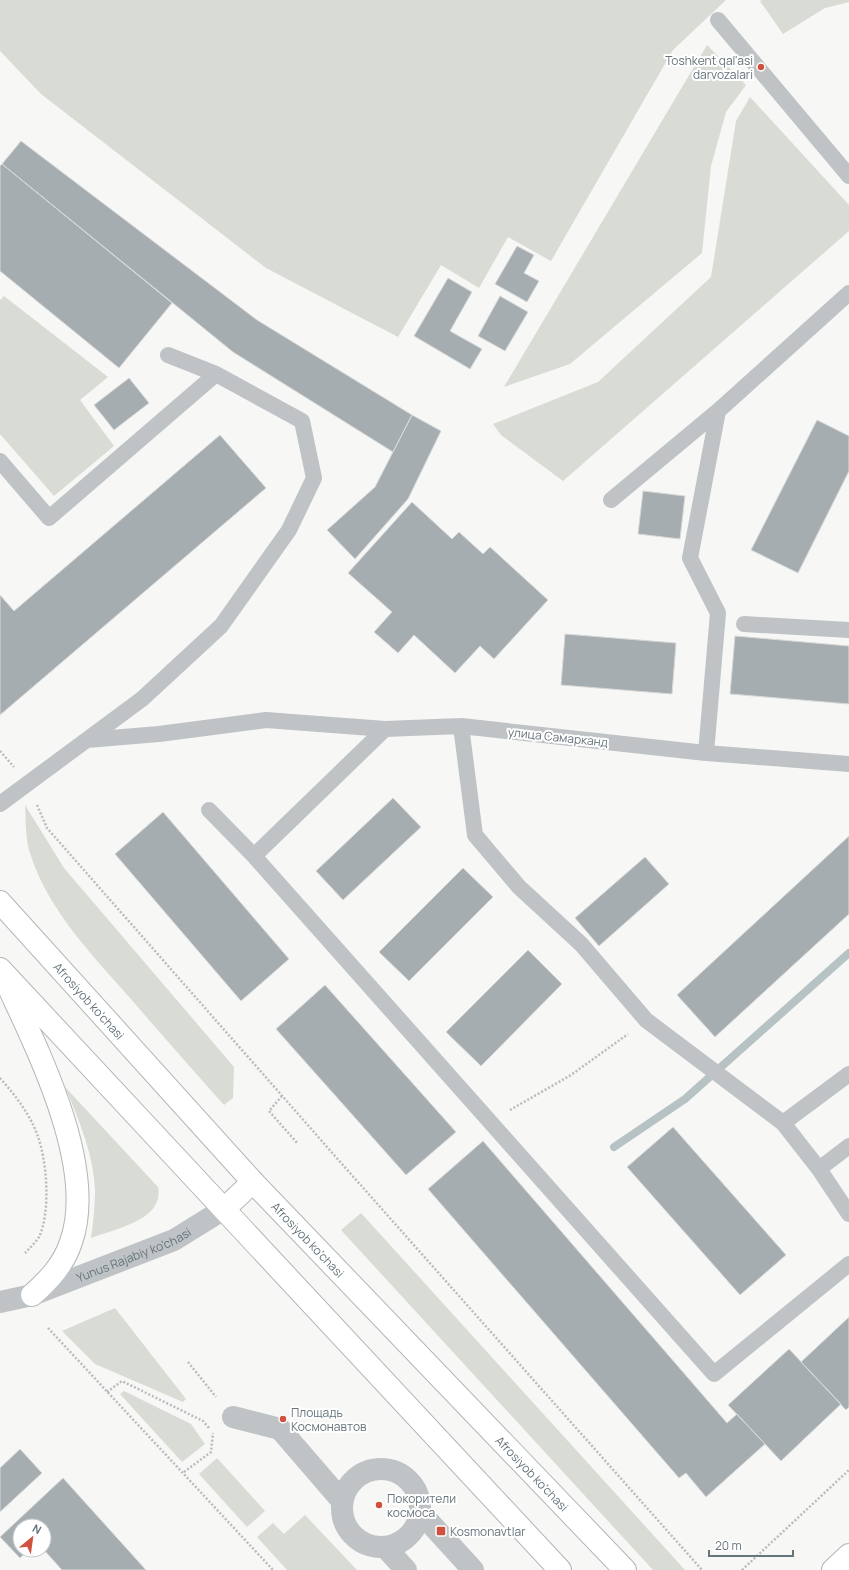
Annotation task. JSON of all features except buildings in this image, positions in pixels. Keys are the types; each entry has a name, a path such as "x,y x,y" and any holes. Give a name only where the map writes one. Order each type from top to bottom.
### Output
{"main road":[{"name":"Afrosiyob ko'chasi","path":"0,902 253,1182 624,1570"},
{"path":"0,970 560,1570"},
{"path":"0,970 38,1052 55,1095 68,1137 76,1181 78,1213 71,1244 56,1271 32,1295"},
{"name":"Yunus Rajabiy ko'chasi","path":"224,1209 253,1182"},
{"path":"833,1570 849,1555"}],"street":[{"name":"Yunus Rajabiy ko'chasi","path":"0,1302 32,1295 174,1240 224,1209"},
{"path":"233,1417 280,1430 342,1501"},
{"path":"375,1468 388,1468 399,1472 409,1479 417,1489 421,1513 417,1526 409,1536 398,1544 386,1547 373,1546 362,1542 352,1534 342,1513 342,1501 346,1489 359,1476 375,1468"},
{"path":"421,1513 473,1570"},
{"path":"386,1547 406,1570"}],"lane":[{"path":"718,20 849,176"},
{"path":"611,500 718,411 849,293"},
{"path":"0,804 142,699 221,626 289,530 314,478 302,421 216,374 168,356"},
{"path":"0,461 49,518 216,374"},
{"path":"706,753 718,613 690,558 718,411"},
{"path":"744,624 849,630"},
{"name":"улица Самарканд","path":"87,740 159,734 266,720 385,729 461,726 706,753 849,764"},
{"path":"461,726 475,835 519,887 581,944 646,1020 783,1123 819,1169 849,1214"},
{"path":"254,856 385,729"},
{"path":"209,810 254,856 491,1120 714,1374 849,1264"},
{"path":"783,1123 849,1074"},
{"path":"819,1169 849,1146"}],"path":[{"path":"47,828 702,1570"},
{"path":"491,1120 571,1075 646,1020"},
{"path":"0,1078 27,1114 37,1134 46,1169 45,1204 39,1235 34,1244 25,1253"},
{"path":"282,1096 269,1111 298,1144"},
{"path":"48,1328 184,1472 273,1570"},
{"path":"184,1472 211,1452 213,1433 233,1417 188,1362"},
{"path":"107,1392 122,1382 203,1421 213,1433"},
{"path":"742,1570 849,1470"}],"shaded area":[{"path":"0,0 726,0 673,50 551,261 508,237 479,288 441,265 398,337 266,268 41,94 0,51"},
{"path":"849,0 849,2 825,8 783,34 760,1"},
{"path":"707,45 746,85 726,112 711,166 702,253 570,364 504,387"},
{"path":"750,97 849,205 849,231 563,481 501,435 493,424 598,382 711,277 736,121"},
{"path":"4,296 108,377 80,400 114,446 54,496 0,434 0,300"},
{"path":"25,805 64,868 234,1067 233,1098 224,1105 101,966 60,914 39,876 29,850"},
{"path":"65,1087 158,1187 158,1198 154,1208 146,1215 136,1222 91,1238 95,1191 92,1164 85,1138"},
{"path":"361,1213 685,1570 653,1570 341,1230"},
{"path":"115,1308 186,1399 183,1402 95,1364 62,1331"},
{"path":"124,1391 191,1424 205,1444 182,1462 120,1394"},
{"path":"217,1458 265,1511 247,1527 199,1474"},
{"path":"305,1515 357,1570 287,1570 257,1537 273,1523 284,1534"}],"waterway":[{"path":"614,1147 685,1099 849,953"}],"place":[{"name":"Toshkent qal'asi darvozalari","path":"761,67"},
{"name":"Площадь Космонавтов","path":"283,1419"},
{"name":"Покорители космоса","path":"379,1505"},
{"name":"Kosmonavtlar","path":"441,1531"}]}
